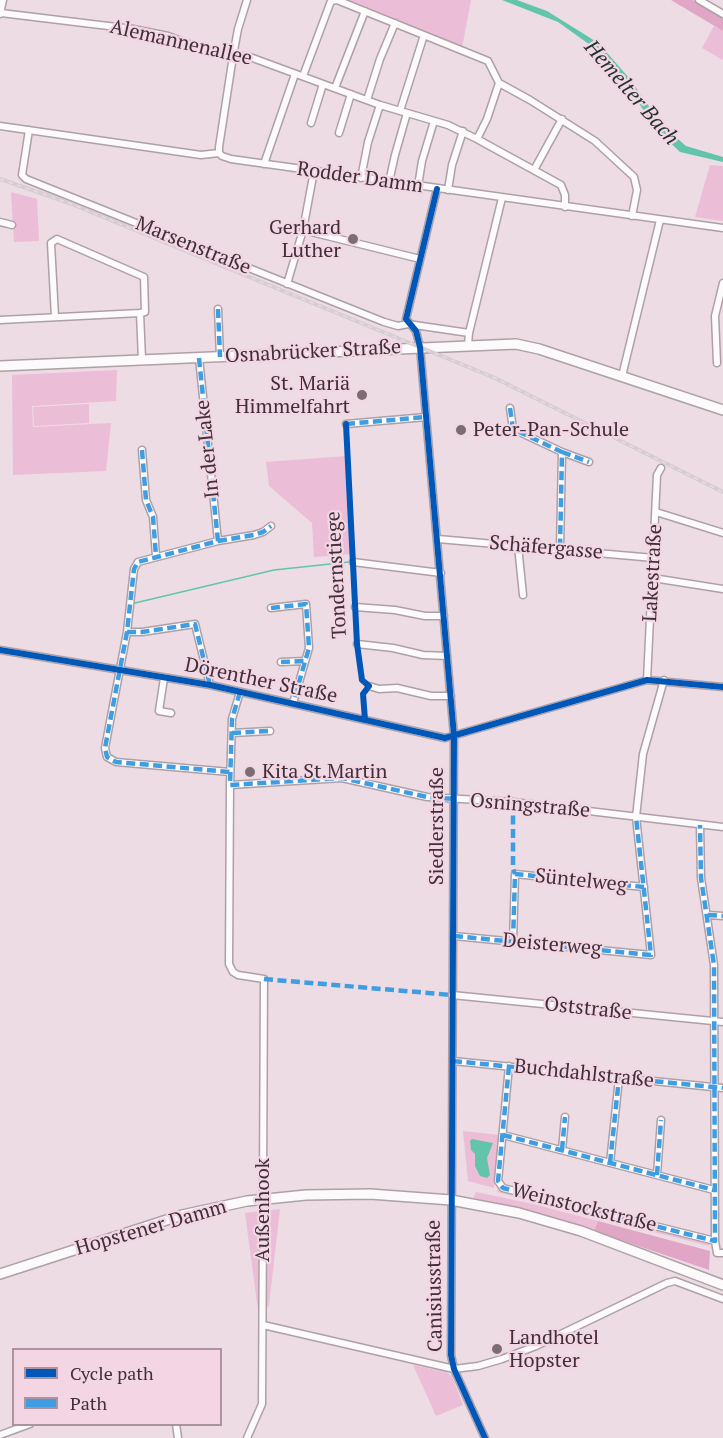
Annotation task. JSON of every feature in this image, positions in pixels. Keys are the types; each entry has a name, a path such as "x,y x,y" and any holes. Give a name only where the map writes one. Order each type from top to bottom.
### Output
{"main road":[{"name":"Osnabrücker Straße","path":"0,366 516,344 539,349 723,410"},
{"name":"Hopstener Damm","path":"0,1274 182,1215 247,1201 370,1194 451,1200 519,1213 581,1231 723,1285"}],"street":[{"path":"0,13 3,0"},
{"path":"219,153 233,56 247,0"},
{"path":"264,164 269,144 331,1 337,0 488,61 499,83 531,99 595,141 634,177 637,190 632,216"},
{"path":"699,0 723,14"},
{"path":"335,88 365,11"},
{"name":"Alemannenallee","path":"0,13 133,29 168,36 212,53 249,57 380,105 463,131 561,185 565,207"},
{"path":"367,100 395,23"},
{"path":"389,182 403,112 424,35"},
{"path":"477,139 487,119 499,83"},
{"path":"311,123 323,84"},
{"path":"339,133 351,94"},
{"path":"361,178 368,142 380,105"},
{"path":"534,170 562,119"},
{"path":"418,186 422,161 434,121"},
{"name":"Rodder Damm","path":"0,126 201,155 219,153 227,158 264,164 723,228"},
{"name":"Marsenstraße","path":"29,130 22,175 26,179 384,322 398,326 408,324"},
{"path":"448,190 452,165 463,131"},
{"path":"287,284 303,230 314,171"},
{"path":"420,347 416,331 406,320 437,189"},
{"path":"468,345 502,198"},
{"path":"622,376 660,220"},
{"path":"0,222 12,225"},
{"path":"303,230 420,259"},
{"path":"0,320 140,313 145,312 144,277 57,240 51,243 55,317"},
{"path":"717,363 715,322 723,283"},
{"path":"218,309 220,357"},
{"path":"140,313 142,360"},
{"path":"715,322 723,322"},
{"name":"Osnabrücker Straße","path":"408,324 469,333"},
{"name":"Siedlerstraße","path":"420,347 454,736 451,1200"},
{"name":"In der Lake","path":"199,358 218,541"},
{"path":"510,408 513,429 589,462"},
{"path":"346,424 426,417"},
{"path":"142,450 146,500 153,517 156,556"},
{"path":"560,549 562,452"},
{"name":"Lakestraße","path":"647,680 657,475 660,468"},
{"path":"656,512 723,533"},
{"path":"230,772 116,762 107,757 105,748 127,632 134,569 138,562 156,556 218,541 254,536 271,526"},
{"name":"Schäfergasse","path":"438,539 654,558"},
{"path":"518,546 523,595"},
{"path":"353,562 441,573"},
{"path":"653,578 723,589"},
{"path":"271,608 306,604 309,648 292,703"},
{"path":"355,607 395,610 425,616 444,616"},
{"path":"127,632 195,624 210,686"},
{"path":"357,644 393,648 423,655 447,656"},
{"name":"Dörenther Straße","path":"0,650 210,686 436,737 454,736 647,680 723,687"},
{"path":"281,662 305,661"},
{"name":"Dörenther Straße","path":"165,678 159,711 171,713"},
{"path":"636,817 643,754 664,680"},
{"path":"369,686 397,688 431,696 451,696"},
{"path":"230,785 232,719 240,692"},
{"path":"232,733 270,731"},
{"name":"Osningstraße","path":"230,785 342,778 427,797 513,802 723,827"},
{"name":"Außenhook","path":"230,785 229,964 233,972 238,975 264,979 262,1404 247,1438"},
{"name":"Deisterweg","path":"453,936 651,954 636,817"},
{"path":"700,825 701,878 714,965 715,1241 717,1254 723,1253"},
{"name":"Süntelweg","path":"513,942 515,874 644,887"},
{"path":"708,915 723,916"},
{"name":"Oststraße","path":"452,995 723,1022"},
{"name":"Buchdahlstraße","path":"453,1061 723,1088"},
{"name":"Weinstockstraße","path":"509,1066 498,1181 503,1188 715,1241"},
{"path":"610,1163 619,1078"},
{"path":"562,1150 565,1117"},
{"path":"657,1175 660,1120"},
{"path":"503,1135 714,1190"},
{"name":"Canisiusstraße","path":"451,1200 450,1336 454,1369 485,1438"},
{"path":"263,1325 454,1369 486,1364 527,1349 667,1283 675,1281 723,1299"},
{"path":"0,1435 27,1426"}],"shaded area":[{"path":"342,0 471,0 462,48"},
{"path":"502,0 517,0 547,11 592,39 629,78 663,126 686,146 723,157 723,162 680,152 654,127 632,92 593,47 558,22"},
{"path":"671,0 693,0 723,17 723,31"},
{"path":"714,26 723,31 723,60 702,48"},
{"path":"710,165 723,166 723,221 695,217"},
{"path":"11,192 37,199 39,241 14,242"},
{"path":"117,370 116,401 32,406 33,427 111,423 106,471 13,475 12,375"},
{"path":"89,404 89,423 34,426 33,407"},
{"path":"346,456 351,554 314,557 312,523 269,486 266,462"},
{"path":"463,1131 500,1135 494,1188 468,1181"},
{"path":"472,1139 493,1143 487,1158 490,1175 487,1178 480,1176 475,1166 475,1154 471,1150 470,1141"},
{"path":"498,1189 709,1244 709,1246 497,1192"},
{"path":"476,1192 598,1221 594,1231 539,1213 473,1198"},
{"path":"280,1209 269,1305 259,1318 245,1213"},
{"path":"598,1221 710,1251 709,1270 594,1231"},
{"path":"413,1365 446,1372 452,1376 463,1405 436,1416"}],"waterway":[{"path":"135,603 274,570 349,562"}],"railway":[{"path":"0,179 69,203 495,378 723,492"}],"marked path":[{"path":"218,309 220,357"},
{"path":"199,358 218,541 138,562 134,569 127,632 105,748 107,757 116,762 230,772"},
{"path":"510,408 513,429 562,452 560,549"},
{"path":"346,424 426,417"},
{"path":"142,450 146,500 153,517 156,556"},
{"path":"562,452 589,462"},
{"path":"218,541 254,535 271,526"},
{"path":"271,608 306,604 309,648 293,703"},
{"path":"127,632 195,624 210,685"},
{"path":"281,662 305,661"},
{"path":"240,692 232,719 230,785 342,778 427,797 455,799"},
{"path":"232,733 270,731"},
{"path":"513,802 513,869 515,874"},
{"path":"454,936 651,955 636,817"},
{"path":"509,1066 498,1181 503,1188 715,1241 714,965 701,878 700,825"},
{"path":"513,942 515,874 644,887"},
{"path":"708,915 723,916"},
{"path":"264,979 452,995"},
{"path":"453,1061 723,1088"},
{"path":"610,1163 619,1078"},
{"path":"562,1150 565,1117"},
{"path":"657,1175 661,1120"},
{"path":"503,1135 714,1190"}],"cycle path":[{"path":"437,189 406,319 416,331 420,347 454,736 451,1355 454,1369 485,1438"},
{"name":"Tondernstiege","path":"346,424 357,644 362,680 369,686 363,694 365,720"},
{"path":"0,650 210,685 445,738 647,680 723,687"}],"place":[{"name":"Gerhard Luther","path":"353,239"},
{"name":"St. Mariä Himmelfahrt","path":"362,395"},
{"name":"Peter-Pan-Schule","path":"461,430"},
{"name":"Kita St.Martin","path":"250,772"},
{"name":"Landhotel Hopster","path":"497,1349"}],"water label":[{"name":"Hemelter Bach","path":"631,93"}]}
